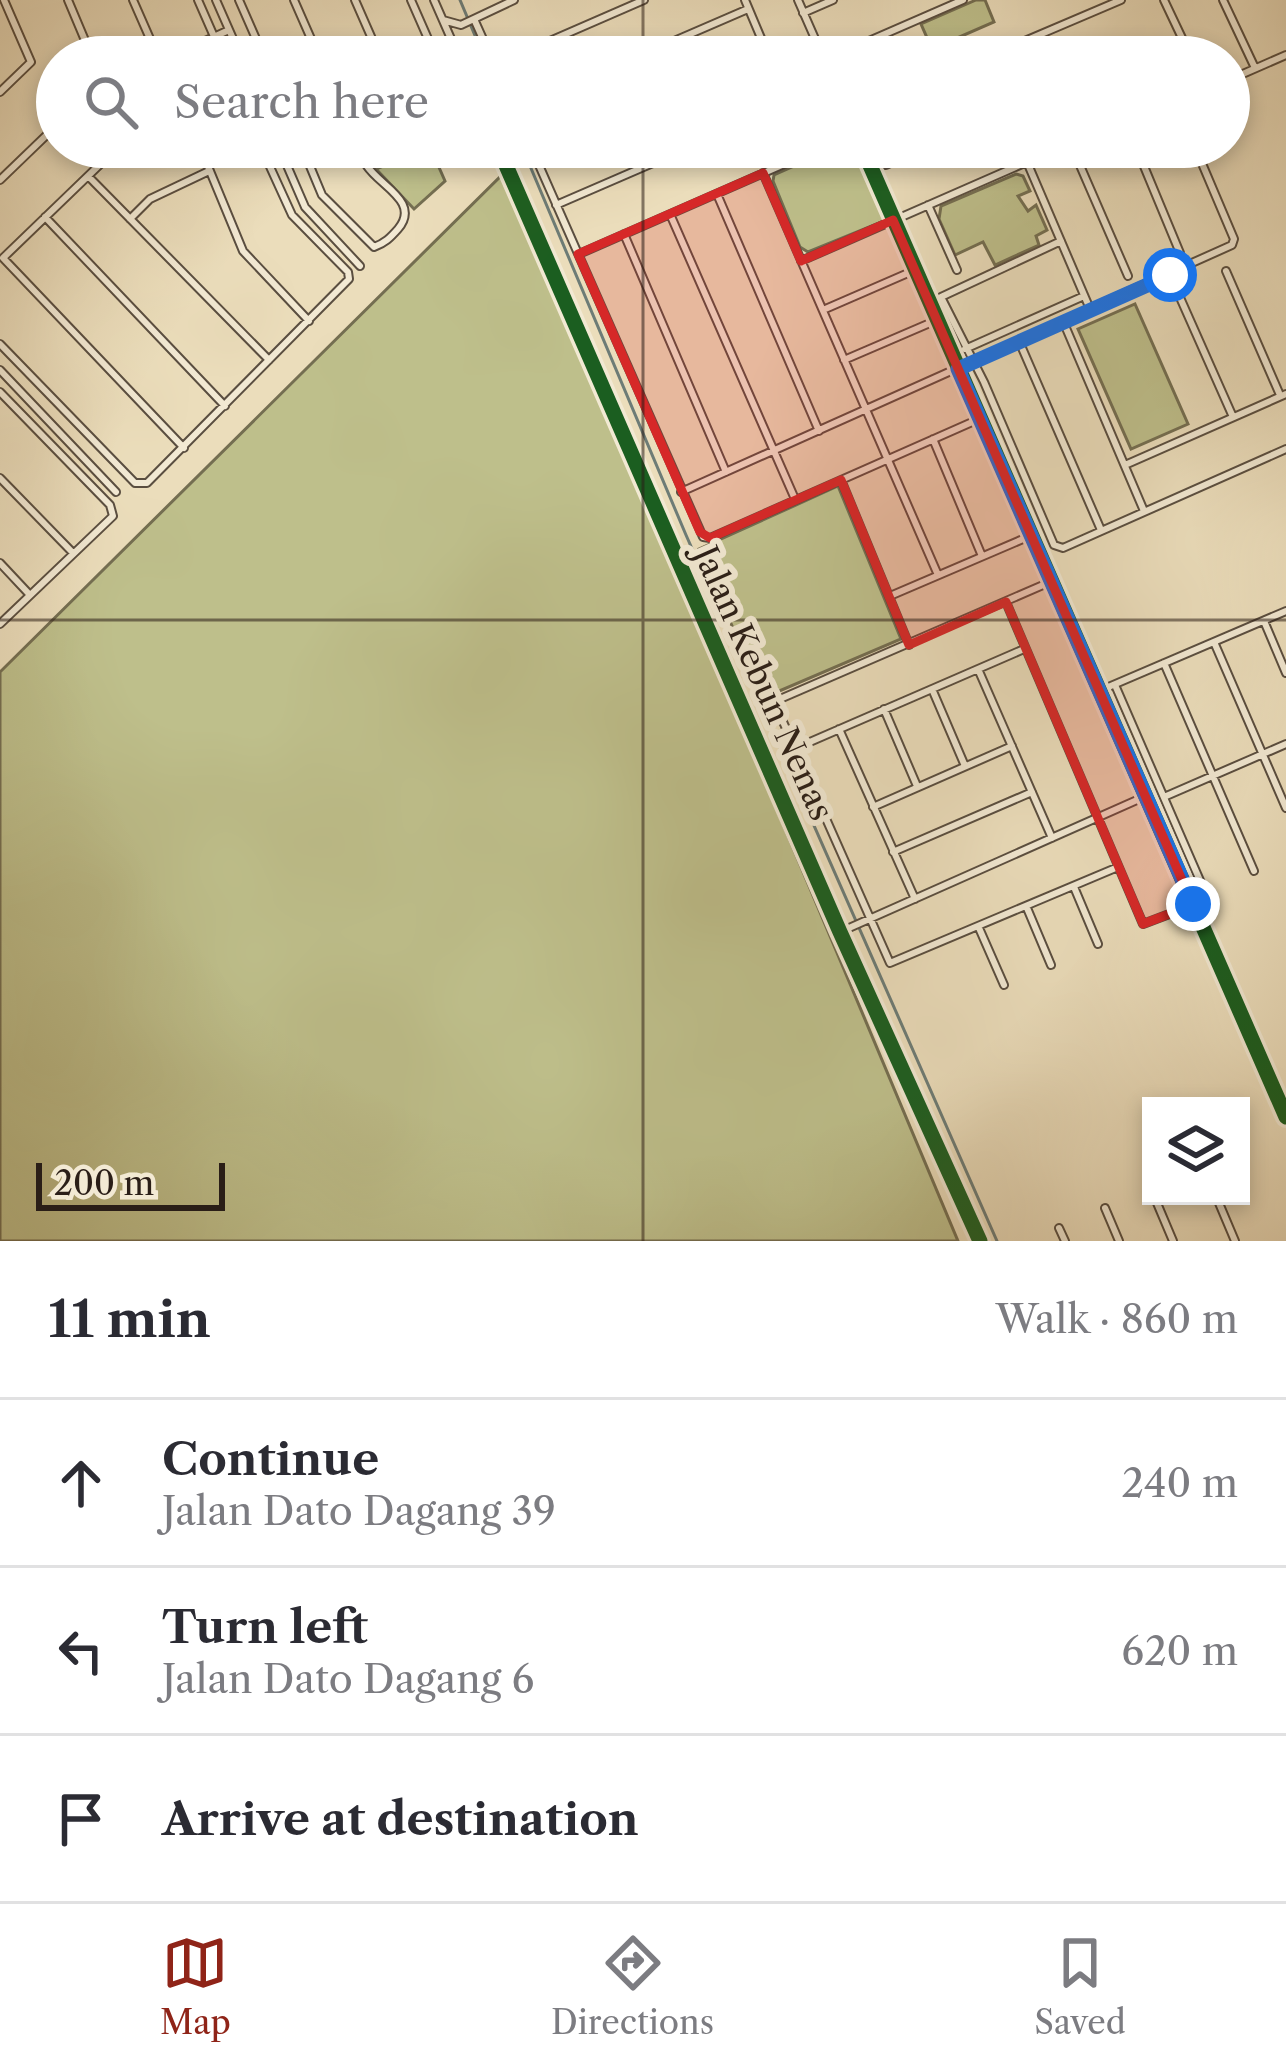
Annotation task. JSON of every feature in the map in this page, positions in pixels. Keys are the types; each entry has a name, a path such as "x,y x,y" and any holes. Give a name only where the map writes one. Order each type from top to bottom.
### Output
{"street":[{"path":"0,92 32,62 4,0"},
{"path":"68,0 83,36"},
{"path":"134,0 149,36"},
{"path":"198,0 214,36"},
{"path":"216,0 232,36"},
{"path":"239,0 255,36"},
{"path":"294,0 310,36"},
{"path":"356,0 371,36"},
{"path":"411,0 427,36"},
{"path":"434,0 449,36"},
{"path":"442,20 456,26 514,0"},
{"path":"561,36 644,0"},
{"path":"798,0 813,36"},
{"path":"803,13 833,0"},
{"path":"880,36 963,0"},
{"path":"1164,0 1181,36"},
{"path":"1223,0 1240,36"},
{"path":"1035,36 1115,1"},
{"path":"681,36 747,4 759,36"},
{"path":"474,19 482,36"},
{"path":"216,36 229,30"},
{"path":"1250,70 1286,55"},
{"path":"1250,57 1255,68"},
{"path":"1,176 36,144"},
{"path":"96,168 2,259 184,448"},
{"path":"208,168 243,251 308,321"},
{"path":"0,344 135,484 147,483 349,279 348,272 292,215 271,168"},
{"path":"288,168 305,207 361,266"},
{"path":"311,168 322,195 374,247 383,244 406,219 406,212 401,200 369,168"},
{"name":"Jalan Kebun Nenas","path":"507,168 980,1241"},
{"path":"540,168 681,493 700,532 710,538 980,419"},
{"path":"556,205 641,168"},
{"path":"578,254 773,168"},
{"path":"871,168 1286,1117"},
{"path":"801,261 1013,168"},
{"path":"1030,168 1090,309"},
{"path":"1081,168 1127,276"},
{"path":"1145,168 1180,253"},
{"path":"681,493 1232,245 1234,239 1204,168"},
{"path":"130,219 150,199 209,171"},
{"path":"763,173 938,575"},
{"path":"88,176 269,360"},
{"path":"717,194 819,431"},
{"path":"305,207 322,195"},
{"path":"928,205 957,270"},
{"path":"670,214 795,500"},
{"path":"45,217 226,406"},
{"path":"624,234 726,472"},
{"path":"1061,241 940,297 984,382 1054,545 1063,548 1286,449"},
{"path":"823,310 915,270"},
{"path":"1124,465 1283,395 1226,272"},
{"path":"1170,275 1233,417"},
{"path":"965,350 1084,296"},
{"path":"844,360 937,320"},
{"path":"1063,321 1144,511"},
{"path":"1019,341 1101,530"},
{"path":"0,370 116,492"},
{"path":"0,392 110,505 113,516 0,624"},
{"path":"933,439 982,556"},
{"path":"0,478 73,553"},
{"path":"841,479 909,645"},
{"path":"889,596 1030,536"},
{"path":"0,563 30,595"},
{"path":"1050,582 777,702 890,963 1118,867"},
{"path":"1006,602 1143,924 1193,904"},
{"path":"1100,691 1286,611"},
{"path":"1264,621 1286,673"},
{"path":"1214,642 1286,808"},
{"path":"795,748 1024,649"},
{"path":"1165,663 1254,871"},
{"path":"978,669 1052,838"},
{"path":"1114,685 1205,892"},
{"path":"932,689 965,766"},
{"path":"884,710 917,786"},
{"path":"839,729 915,899"},
{"path":"1164,797 1286,744"},
{"path":"873,807 1012,746"},
{"path":"893,852 1032,792"},
{"path":"840,932 1146,796"},
{"path":"1073,886 1098,944"},
{"path":"1026,907 1051,965"},
{"path":"979,927 1004,985"},
{"path":"1158,1205 1173,1241"},
{"path":"1220,1205 1235,1241"},
{"path":"1105,1208 1119,1241"},
{"path":"1059,1228 1065,1241"}],"highlighted area":[{"path":"763,173 801,261 893,220 1193,905 1143,924 1006,602 909,645 841,480 710,538 700,532 578,254"}],"green space":[{"path":"976,0 985,0 994,22 962,36 926,36 921,24"},
{"path":"439,168 445,181 414,209 376,169"},
{"path":"790,168 865,168 886,214 884,221 808,252 800,247 774,175"},
{"path":"508,169 958,1241 0,1241 0,672"},
{"path":"1016,174 1023,176 1030,191 1018,196 1028,211 1036,205 1047,230 1036,236 1039,245 995,265 983,242 955,255 939,219 941,206"},
{"path":"1135,304 1188,424 1131,449 1078,329"},
{"path":"838,486 901,639 763,698 699,549"}],"waterway":[{"path":"460,0 475,36"},
{"path":"531,168 686,535 997,1241"}],"cycle path":[{"path":"507,168 980,1241"},
{"path":"871,168 1286,1117"}],"route":[{"path":"1170,275 958,369 1193,904"}]}
